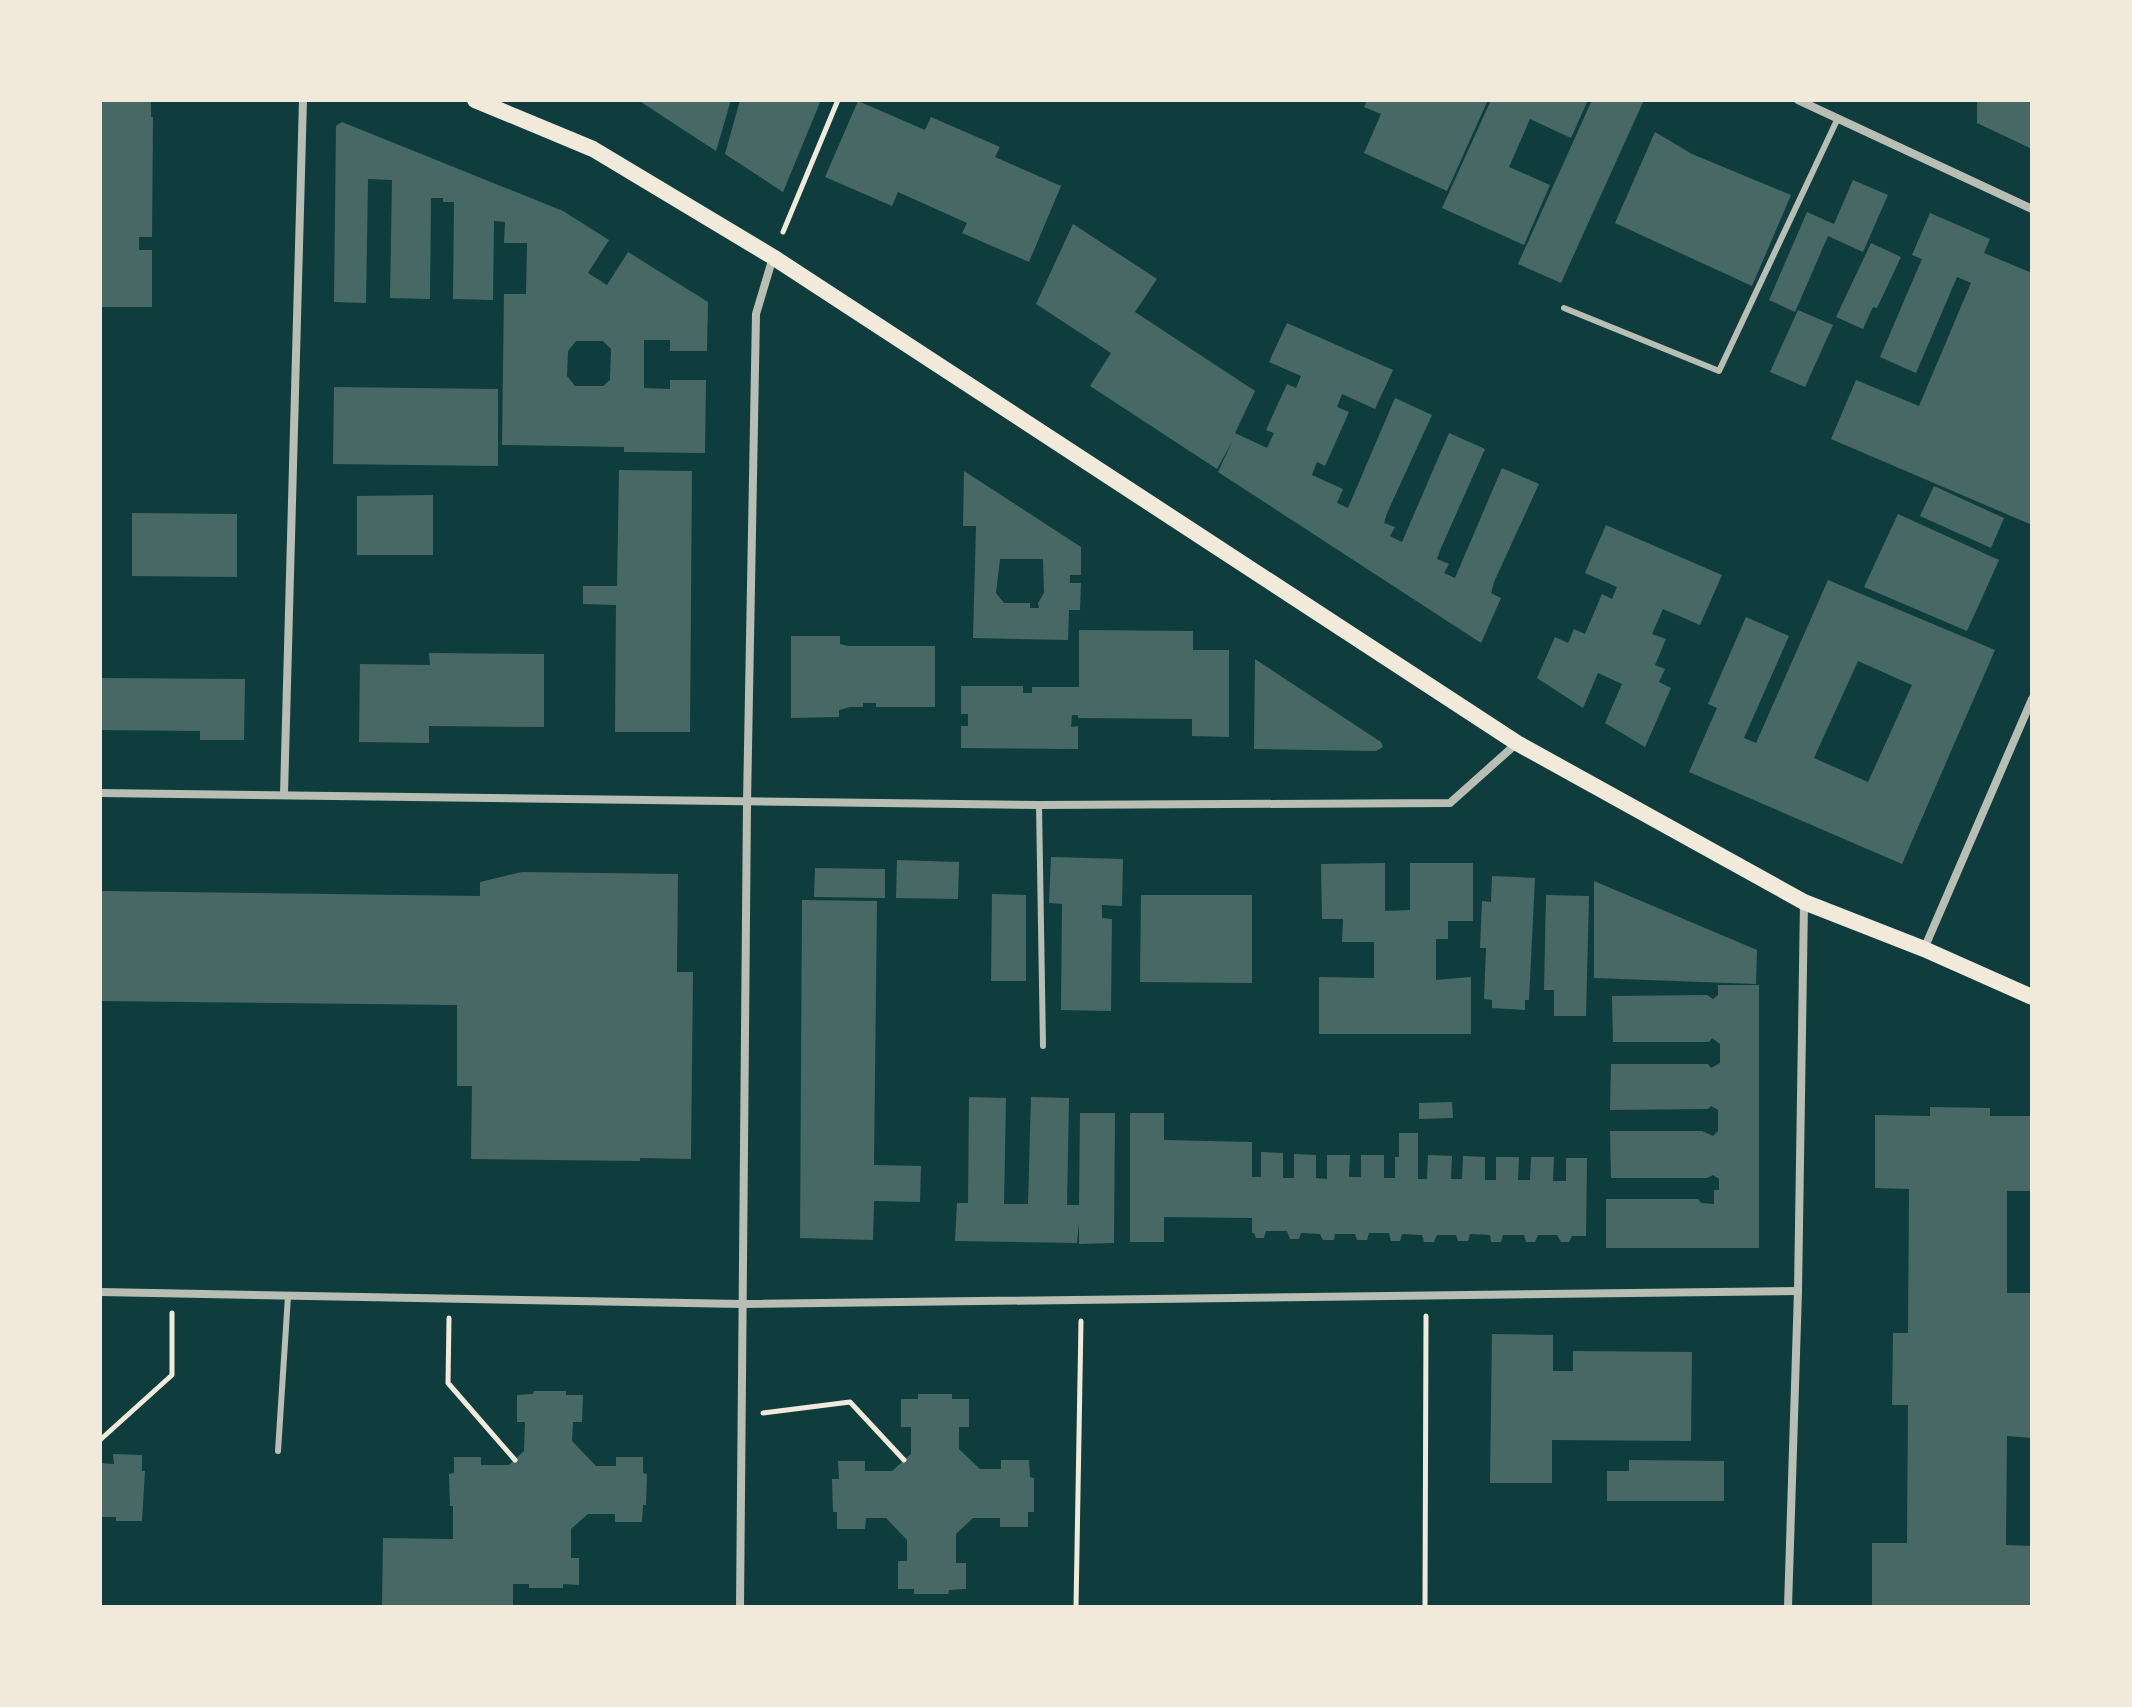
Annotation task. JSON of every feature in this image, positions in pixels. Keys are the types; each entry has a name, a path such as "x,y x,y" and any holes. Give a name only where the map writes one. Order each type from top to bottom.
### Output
{"main road":[{"path":"475,100 593,149 773,257 1517,743 1804,902 1924,949 2032,997"}],"street":[{"path":"284,794 303,100"},
{"path":"1798,100 2032,209"},
{"path":"740,1607 747,803 756,314 773,257"},
{"path":"1924,949 2032,699"},
{"path":"100,793 747,803 1450,803 1517,743"},
{"path":"1788,1607 1798,1291 1804,902"},
{"path":"100,1292 742,1304 1798,1291"}],"lane":[{"path":"1564,308 1719,371 1838,118"},
{"path":"1039,805 1043,1046"},
{"path":"278,1451 288,1296"}],"path":[{"path":"773,257 838,100"},
{"path":"100,1440 172,1375 172,1293"},
{"path":"1425,1607 1426,1295"},
{"path":"450,1298 448,1383 515,1460"},
{"path":"1076,1607 1081,1300"},
{"path":"742,1416 850,1402 904,1460"}],"building":[{"path":"100,100 151,100 152,237 139,237 139,250 152,250 152,307 100,307"},
{"path":"638,100 731,100 716,151 673,123"},
{"path":"740,100 821,100 783,192 725,154"},
{"path":"1367,100 1488,100 1447,191 1364,153 1381,114 1364,107"},
{"path":"1491,100 1588,100 1571,138 1530,119 1509,167 1550,185 1524,245 1442,208"},
{"path":"1592,100 1644,100 1561,283 1518,264"},
{"path":"1977,100 2032,100 2032,149 1977,123"},
{"path":"858,101 925,130 931,117 1000,147 995,157 1061,186 1029,262 962,233 967,223 898,192 892,206 825,177"},
{"path":"342,122 563,211 609,240 588,273 607,285 628,252 708,302 707,351 670,351 670,340 644,340 644,388 670,389 670,380 706,380 705,453 624,452 624,447 502,445 504,294 526,294 527,243 504,243 505,222 494,221 493,300 453,299 454,202 431,198 430,299 390,298 392,180 368,179 366,303 334,302 336,126","holes":["576,341 603,341 611,349 610,380 603,386 575,386 567,376 568,351"]},
{"path":"1655,132 1692,154 1791,195 1752,286 1615,223"},
{"path":"1853,180 1888,195 1863,252 1828,236 1795,312 1769,300 1807,212 1834,224"},
{"path":"1930,213 1990,239 1984,253 2032,273 2032,525 1831,439 1856,380 1919,406 1971,283 1957,277 1916,373 1880,357 1922,259 1912,255"},
{"path":"1073,224 1157,279 1135,312 1255,391 1235,433 1267,448 1274,433 1266,430 1287,384 1296,388 1301,376 1269,362 1287,323 1393,370 1375,409 1342,394 1337,407 1349,412 1325,466 1317,462 1312,475 1343,489 1337,503 1348,508 1395,398 1432,415 1387,513 1384,523 1395,527 1390,536 1402,542 1449,433 1485,449 1437,559 1449,564 1444,573 1455,578 1502,468 1539,484 1494,582 1491,593 1501,598 1481,643 1218,472 1233,440 1217,469 1090,386 1111,353 1036,304"},
{"path":"1871,243 1901,257 1877,308 1873,307 1863,329 1836,317"},
{"path":"1798,310 1833,325 1805,387 1770,372"},
{"path":"334,387 498,389 498,466 333,464"},
{"path":"619,470 692,471 690,732 615,732 616,605 583,604 583,586 617,586"},
{"path":"964,471 1081,547 1081,575 1070,575 1070,583 1081,583 1080,610 1069,610 1068,640 973,638 976,526 963,526","holes":["1000,559 1043,559 1044,593 1038,603 1039,608 1030,608 1030,603 1004,603 996,593"]},
{"path":"1934,486 2004,518 1991,548 1920,516"},
{"path":"433,495 433,555 357,555 357,496"},
{"path":"132,513 237,514 237,577 132,576"},
{"path":"1898,514 1999,560 1967,631 1864,587"},
{"path":"1606,525 1722,575 1700,625 1663,609 1652,634 1666,639 1655,665 1665,669 1659,682 1671,688 1645,747 1605,723 1622,684 1598,673 1583,708 1537,678 1555,637 1568,643 1574,629 1585,634 1602,594 1612,599 1617,587 1585,573"},
{"path":"1828,580 1995,650 1902,864 1689,772 1717,708 1708,704 1746,617 1789,636 1744,738 1756,743","holes":["1858,661 1912,685 1868,782 1814,758"]},
{"path":"1079,630 1193,631 1193,650 1229,650 1229,737 1192,736 1192,719 1078,718 1078,715 1072,715 1071,727 1078,726 1078,749 961,748 961,726 968,726 968,714 961,714 961,686 1023,686 1023,693 1032,693 1032,687 1079,687"},
{"path":"791,636 840,636 840,644 848,646 935,646 935,707 876,707 876,703 863,703 863,707 839,710 839,717 791,718"},
{"path":"429,653 544,654 544,727 429,726 429,743 359,742 360,664 430,665"},
{"path":"1255,659 1381,742 1383,747 1376,751 1254,749"},
{"path":"100,678 245,679 244,740 200,740 200,731 100,730"},
{"path":"1051,857 1123,859 1122,906 1102,905 1102,918 1112,919 1111,1011 1061,1010 1062,904 1049,903"},
{"path":"897,860 959,862 958,899 896,898"},
{"path":"1385,863 1385,911 1410,910 1410,863 1473,863 1473,921 1448,921 1448,939 1436,939 1436,980 1471,977 1471,1034 1319,1034 1319,977 1374,978 1374,942 1342,942 1343,919 1322,919 1321,864"},
{"path":"815,868 885,869 885,898 814,897"},
{"path":"522,872 678,874 677,972 693,972 691,1159 471,1159 472,1086 457,1086 457,1005 100,1001 100,891 480,896 480,882"},
{"path":"1492,876 1535,878 1529,1000 1525,1000 1525,1010 1492,1008 1492,1000 1484,999 1486,948 1480,948 1482,901 1491,902"},
{"path":"1594,881 1757,950 1756,984 1594,978"},
{"path":"992,894 1026,895 1026,981 991,981"},
{"path":"1141,895 1252,895 1252,983 1140,982"},
{"path":"1546,895 1589,896 1586,1016 1554,1016 1554,990 1544,990"},
{"path":"802,900 877,901 874,1165 921,1166 920,1202 874,1201 873,1240 800,1238"},
{"path":"1718,985 1759,985 1759,1248 1606,1248 1606,1199 1698,1199 1701,1203 1714,1204 1714,1190 1719,1190 1719,1179 1713,1175 1707,1178 1611,1178 1610,1131 1702,1131 1713,1136 1718,1131 1718,1110 1711,1106 1708,1109 1610,1110 1611,1064 1708,1064 1711,1068 1720,1063 1720,1044 1712,1038 1709,1042 1613,1042 1612,996 1707,995 1713,999 1718,995"},
{"path":"969,1097 1006,1098 1004,1204 1028,1204 1031,1097 1069,1098 1067,1205 1079,1205 1080,1113 1115,1113 1114,1243 1079,1244 1079,1222 1077,1243 955,1241 957,1203 968,1203"},
{"path":"1452,1102 1453,1118 1419,1119 1419,1103"},
{"path":"1930,1107 1990,1108 1990,1116 2032,1116 2032,1191 2007,1191 2007,1293 2032,1293 2032,1438 2007,1436 2006,1545 2032,1546 2032,1607 1872,1607 1872,1543 1907,1543 1908,1405 1892,1405 1893,1333 1908,1333 1909,1189 1875,1188 1875,1115 1930,1116"},
{"path":"1130,1113 1164,1113 1164,1140 1252,1142 1252,1177 1261,1177 1261,1152 1283,1153 1283,1178 1294,1178 1294,1154 1316,1155 1316,1178 1327,1179 1327,1155 1350,1155 1349,1177 1361,1177 1361,1155 1384,1155 1384,1178 1395,1178 1399,1133 1418,1133 1418,1179 1427,1179 1428,1155 1452,1156 1451,1179 1462,1179 1463,1156 1485,1157 1485,1180 1496,1180 1496,1157 1519,1157 1518,1180 1530,1180 1531,1157 1554,1157 1553,1181 1566,1181 1566,1158 1587,1158 1586,1236 1572,1236 1569,1242 1561,1242 1557,1235 1538,1235 1535,1242 1526,1242 1524,1235 1503,1235 1501,1242 1491,1242 1490,1235 1470,1234 1468,1241 1458,1241 1456,1235 1437,1235 1434,1242 1424,1242 1422,1235 1402,1234 1400,1241 1391,1241 1389,1233 1369,1233 1367,1240 1357,1240 1355,1234 1335,1234 1334,1240 1323,1240 1320,1234 1301,1233 1299,1239 1290,1239 1287,1231 1266,1231 1264,1238 1256,1238 1252,1233 1252,1218 1164,1217 1164,1242 1130,1242"},
{"path":"1492,1334 1553,1335 1553,1371 1573,1371 1573,1351 1692,1352 1691,1441 1552,1440 1552,1483 1490,1483"},
{"path":"534,1391 566,1391 566,1395 583,1395 582,1422 573,1422 572,1441 596,1466 616,1466 616,1457 643,1457 643,1473 647,1474 642,1522 615,1522 615,1514 588,1514 571,1529 571,1558 579,1558 579,1585 529,1588 529,1584 513,1584 513,1607 382,1607 383,1538 453,1539 449,1474 454,1473 454,1457 481,1457 481,1465 509,1465 524,1451 525,1422 517,1422 517,1395 533,1394"},
{"path":"918,1394 952,1394 952,1399 969,1399 969,1427 959,1427 959,1449 980,1469 1001,1469 1001,1460 1029,1460 1030,1477 1034,1478 1034,1512 1028,1512 1028,1527 1000,1527 1000,1518 973,1518 956,1534 956,1563 966,1563 966,1589 949,1590 948,1594 914,1594 914,1589 898,1589 898,1561 907,1561 907,1540 886,1518 866,1518 865,1529 837,1529 837,1512 833,1512 832,1479 839,1479 838,1461 865,1461 865,1471 892,1471 911,1454 911,1427 901,1427 901,1399 918,1399"},
{"path":"113,1454 142,1455 142,1471 145,1471 142,1521 116,1521 116,1517 100,1517 100,1463 114,1464"},
{"path":"1629,1460 1724,1461 1724,1501 1607,1501 1607,1471 1629,1471"}]}
